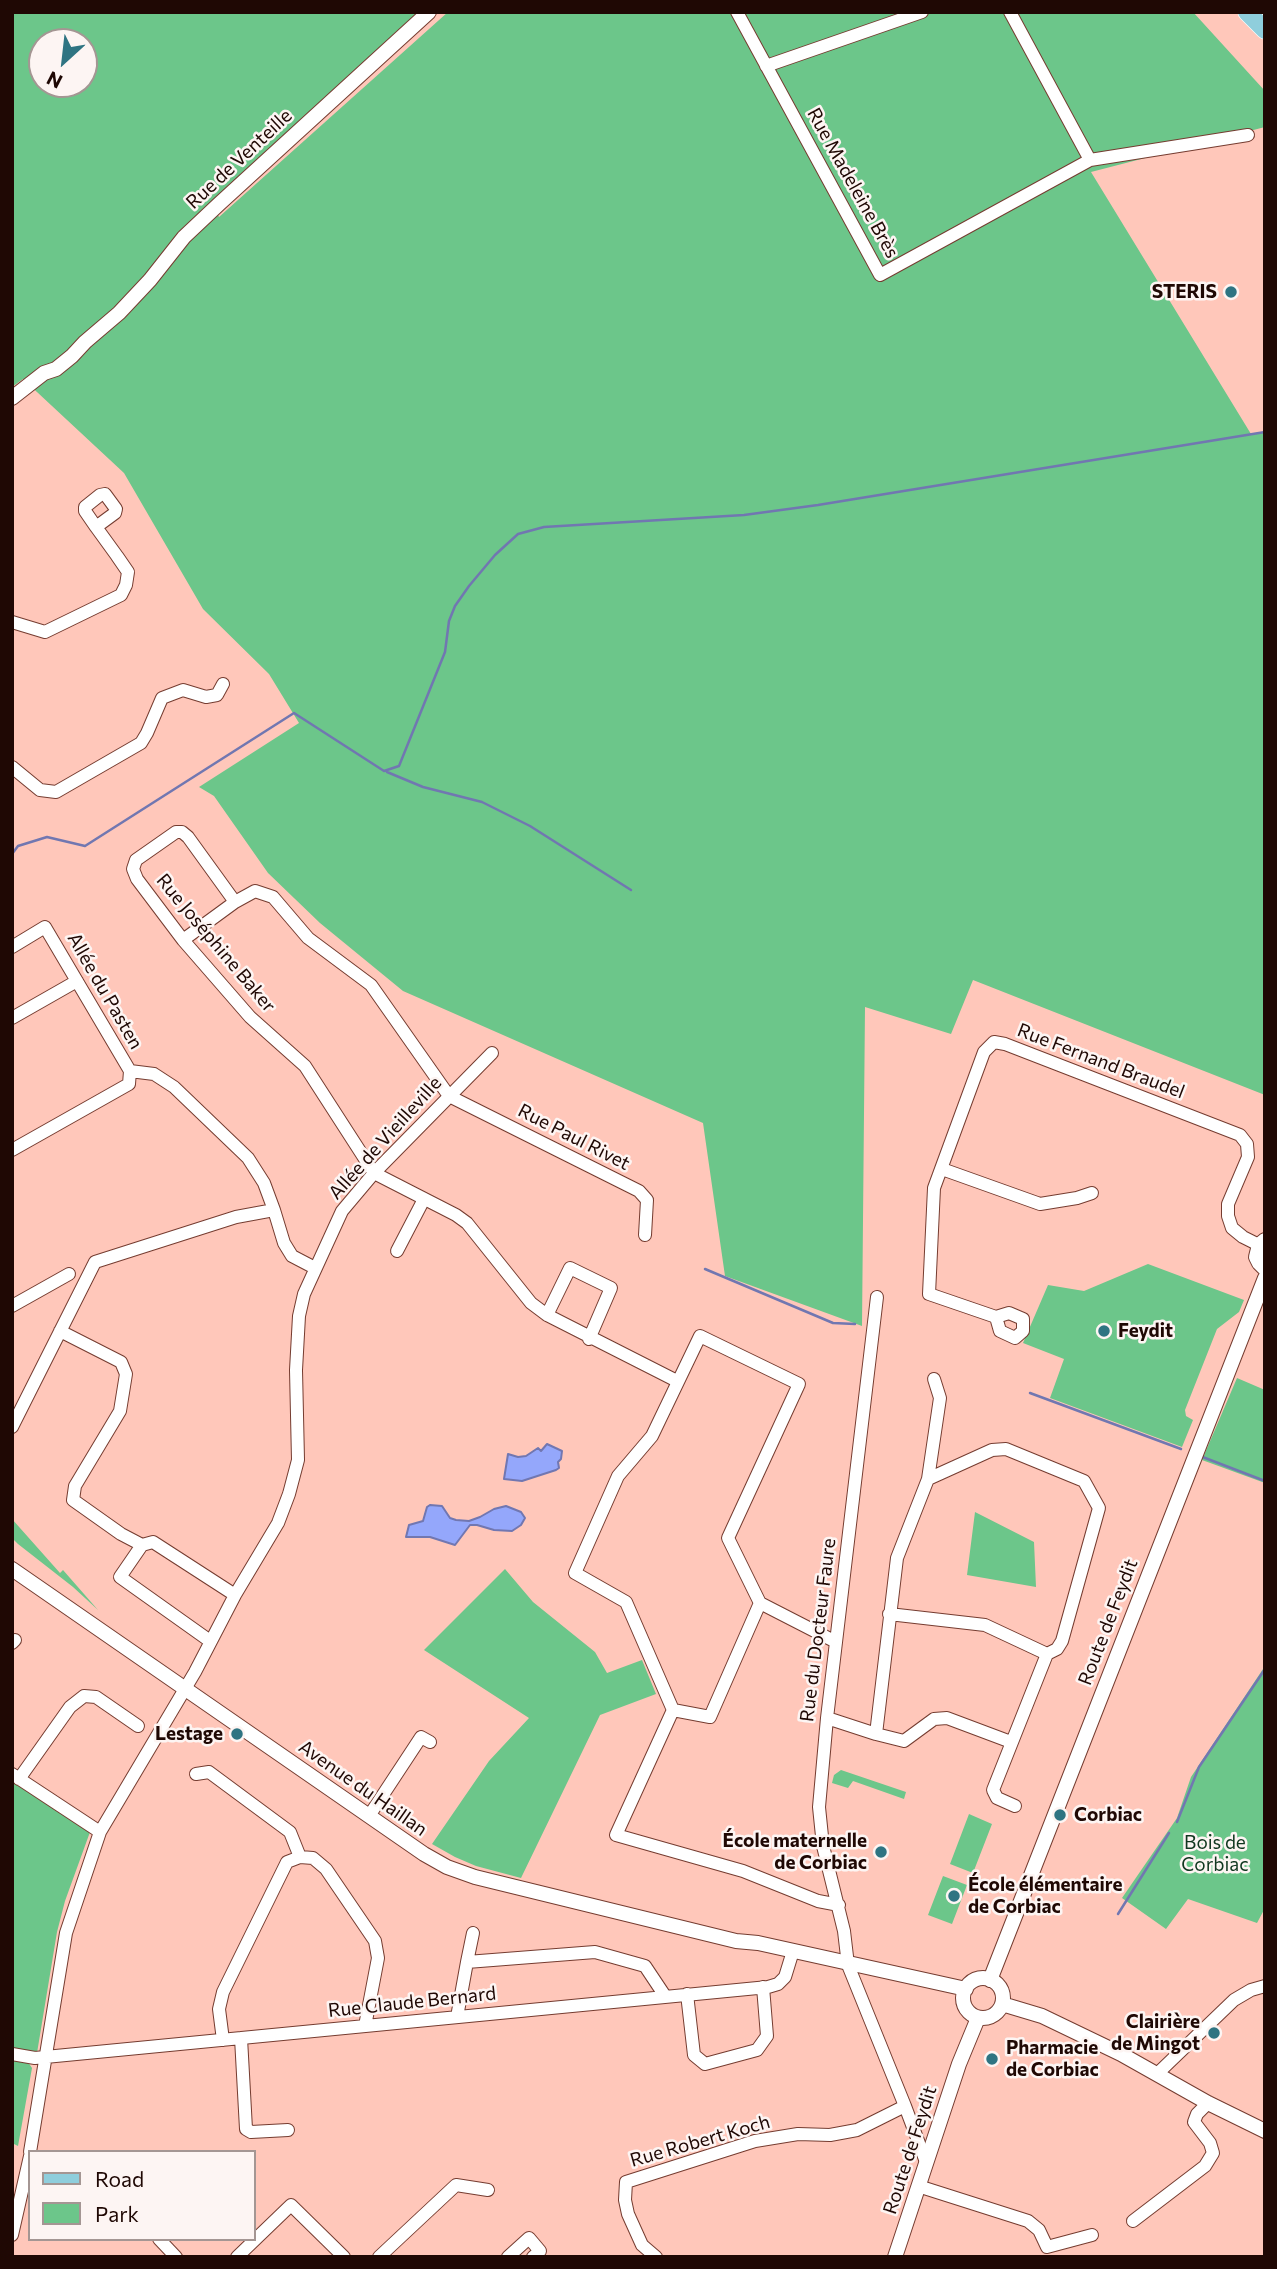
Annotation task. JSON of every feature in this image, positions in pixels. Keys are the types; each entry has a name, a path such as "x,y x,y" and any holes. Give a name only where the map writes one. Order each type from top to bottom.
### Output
{"main road":[{"path":"1247,12 1265,30"}],"street":[{"name":"Rue de Venteille","path":"12,398 60,357 85,342 119,313 150,280 184,237 429,12"},
{"name":"Rue Madeleine Brès","path":"737,12 880,275 1090,160"},
{"path":"766,66 922,12"},
{"path":"1010,12 1090,160 1248,135"},
{"path":"12,622 45,632 121,595 128,572 96,527"},
{"path":"12,767 40,790 56,792 141,743 148,733 162,698 183,690 206,697 217,695 223,684"},
{"name":"Rue Joséphine Baker","path":"234,902 182,832 176,832 136,860 133,870 137,879 183,940 250,1017 305,1066 374,1173"},
{"path":"183,940 234,902 255,891 273,897 308,938 371,985 449,1096"},
{"name":"Allée du Pasten","path":"12,947 46,927 130,1072"},
{"path":"12,1018 76,981"},
{"name":"Rue Fernand Braudel","path":"996,1318 929,1294 934,1188 984,1052 993,1042 1005,1044 1240,1135 1247,1144 1248,1157 1228,1204 1228,1216 1232,1228 1243,1237 1262,1242"},
{"name":"Allée de Vieilleville","path":"31,2150 65,1933 100,1832 185,1689 235,1595 278,1523 298,1460 296,1370 299,1315 304,1294 342,1211 374,1173 492,1053"},
{"path":"12,1150 129,1084 130,1072 154,1074 174,1087 248,1158 264,1183 284,1243 292,1256 316,1268"},
{"name":"Rue Paul Rivet","path":"449,1096 639,1191 647,1200 645,1236"},
{"path":"942,1169 1040,1204 1092,1193"},
{"path":"374,1173 467,1223 531,1303 547,1315 589,1339 677,1381"},
{"path":"397,1251 423,1201"},
{"path":"12,1427 95,1262 236,1217 274,1210"},
{"path":"1262,1242 1256,1257 1265,1269"},
{"path":"547,1315 570,1268 611,1288 589,1339"},
{"path":"12,1306 69,1274"},
{"name":"Route de Feydit","path":"990,1980 1265,1278"},
{"name":"Rue du Docteur Faure","path":"877,1297 827,1718 819,1807 823,1846 845,1931 849,1969 926,2162"},
{"path":"60,1331 121,1362 126,1374 120,1411 75,1486 73,1500 121,1534 142,1545"},
{"path":"836,1642 760,1603 728,1538 799,1384 700,1336 652,1436 618,1476 575,1573 626,1602 673,1710 616,1835 743,1871 818,1901 839,1905"},
{"path":"876,1734 897,1558 928,1479 940,1398 934,1379"},
{"path":"928,1479 992,1450 1006,1449 1084,1481 1099,1508 1062,1642 1047,1654 993,1790 997,1798 1015,1806"},
{"path":"210,1642 120,1577 142,1545 153,1542 235,1595"},
{"name":"Avenue du Haillan","path":"12,1569 369,1816 436,1861 459,1872 736,1941 758,1943 792,1956 965,1994"},
{"path":"673,1710 709,1717 760,1603"},
{"path":"889,1614 985,1625 1047,1654"},
{"path":"100,1832 15,1776 71,1707 84,1696 96,1696 138,1726"},
{"path":"827,1718 904,1741 934,1719 947,1718 1011,1742"},
{"path":"369,1816 421,1737 429,1742"},
{"path":"196,1774 209,1772 290,1832 300,1857"},
{"path":"223,2040 219,2009 223,1992 287,1862 300,1857 313,1858 326,1869 376,1941 378,1958 365,2026"},
{"path":"457,2017 473,1933"},
{"path":"467,1962 595,1952 645,1966 665,1996"},
{"path":"687,1994 694,2055 705,2064 757,2050 767,2036 763,1987 773,1986 782,1980 788,1973 792,1956"},
{"path":"976,1980 990,1980 1001,1989 1002,2004 993,2016 978,2018 966,2007 965,1994 976,1980"},
{"path":"1157,2074 1234,2000 1251,1990 1265,1986"},
{"name":"Rue Claude Bernard","path":"12,2054 35,2058 763,1987"},
{"path":"1002,2004 1042,2016 1157,2074 1208,2104 1265,2131"},
{"name":"Route de Feydit","path":"895,2257 959,2064 978,2018"},
{"path":"241,2038 246,2129 251,2132 288,2130"},
{"path":"1133,2221 1205,2166 1213,2153 1210,2143 1194,2122 1197,2114 1208,2104"},
{"name":"Rue Robert Koch","path":"656,2257 642,2245 628,2214 625,2200 626,2182 755,2141 798,2134 830,2135 857,2130 905,2106"},
{"name":"Allée de Vieilleville","path":"12,2235 24,2216 18,2183 28,2159"},
{"path":"379,2257 456,2185 488,2190"},
{"path":"918,2186 1028,2221 1039,2230 1048,2252 1092,2235"},
{"path":"256,2239 291,2205 344,2257"},
{"path":"508,2257 529,2238 540,2251 533,2257"},
{"path":"161,2241 176,2257"},
{"path":"237,2257 254,2241"}],"green space":[{"path":"12,12 418,12 212,201 219,217 448,12 1193,12 1265,91 1265,127 1091,172 1251,434 1265,432 1265,1095 973,980 951,1034 865,1007 862,1326 725,1276 703,1123 403,991 320,923 268,873 214,796 199,787 299,723 269,674 203,609 124,473 23,379 12,387"},
{"path":"1148,1264 1244,1300 1239,1312 1217,1329 1185,1410 1186,1416 1193,1420 1182,1447 1050,1398 1064,1359 1023,1343 1048,1285 1084,1291"},
{"path":"1237,1378 1265,1390 1265,1483 1202,1460"},
{"path":"975,1512 1034,1542 1036,1587 967,1575"},
{"path":"12,1519 60,1573 63,1570 98,1610 12,1538"},
{"path":"505,1569 533,1602 595,1652 607,1673 642,1660 656,1694 600,1715 521,1878 476,1866 432,1844 489,1761 529,1718 424,1650"},
{"name":"Bois de Corbiac","path":"1265,1666 1265,1908 1257,1923 1188,1899 1166,1929 1122,1898 1177,1818 1191,1777"},
{"path":"841,1770 906,1792 904,1799 853,1781 848,1788 832,1783 834,1775"},
{"path":"14,1783 90,1832 65,1901 57,1932 37,2053 12,2049"},
{"path":"969,1814 992,1824 973,1873 950,1864"},
{"path":"943,1876 967,1885 952,1924 928,1915"},
{"path":"12,2059 28,2062 32,2068 18,2146 12,2143"}],"water":[{"path":"547,1444 562,1451 559,1468 522,1481 504,1479 508,1454 526,1456 538,1448 541,1451"},
{"path":"430,1505 442,1506 450,1518 456,1520 469,1521 506,1506 521,1512 525,1518 521,1525 512,1531 470,1525 455,1545 430,1537 406,1537 409,1525 423,1521"}],"waterway":[{"path":"12,854 18,846 47,837 85,846 294,713 384,771 399,766 445,652 449,621 455,606 495,555 518,534 544,527 744,515 818,505 1265,432"},
{"path":"387,772 423,787 482,802 530,826 631,890"},
{"path":"705,1269 833,1323 855,1324"},
{"path":"1030,1393 1181,1449"},
{"path":"1200,1456 1265,1481"},
{"path":"1177,1822 1199,1767 1265,1669"},
{"path":"1118,1914 1169,1833"}],"place":[{"name":"STERIS","path":"1231,292"},
{"name":"Feydit","path":"1104,1331"},
{"name":"Lestage","path":"237,1734"},
{"name":"Corbiac","path":"1060,1815"},
{"name":"École maternelle de Corbiac","path":"881,1852"},
{"name":"École élémentaire de Corbiac","path":"954,1896"},
{"name":"Clairière de Mingot","path":"1214,2033"},
{"name":"Pharmacie de Corbiac","path":"992,2059"}]}
